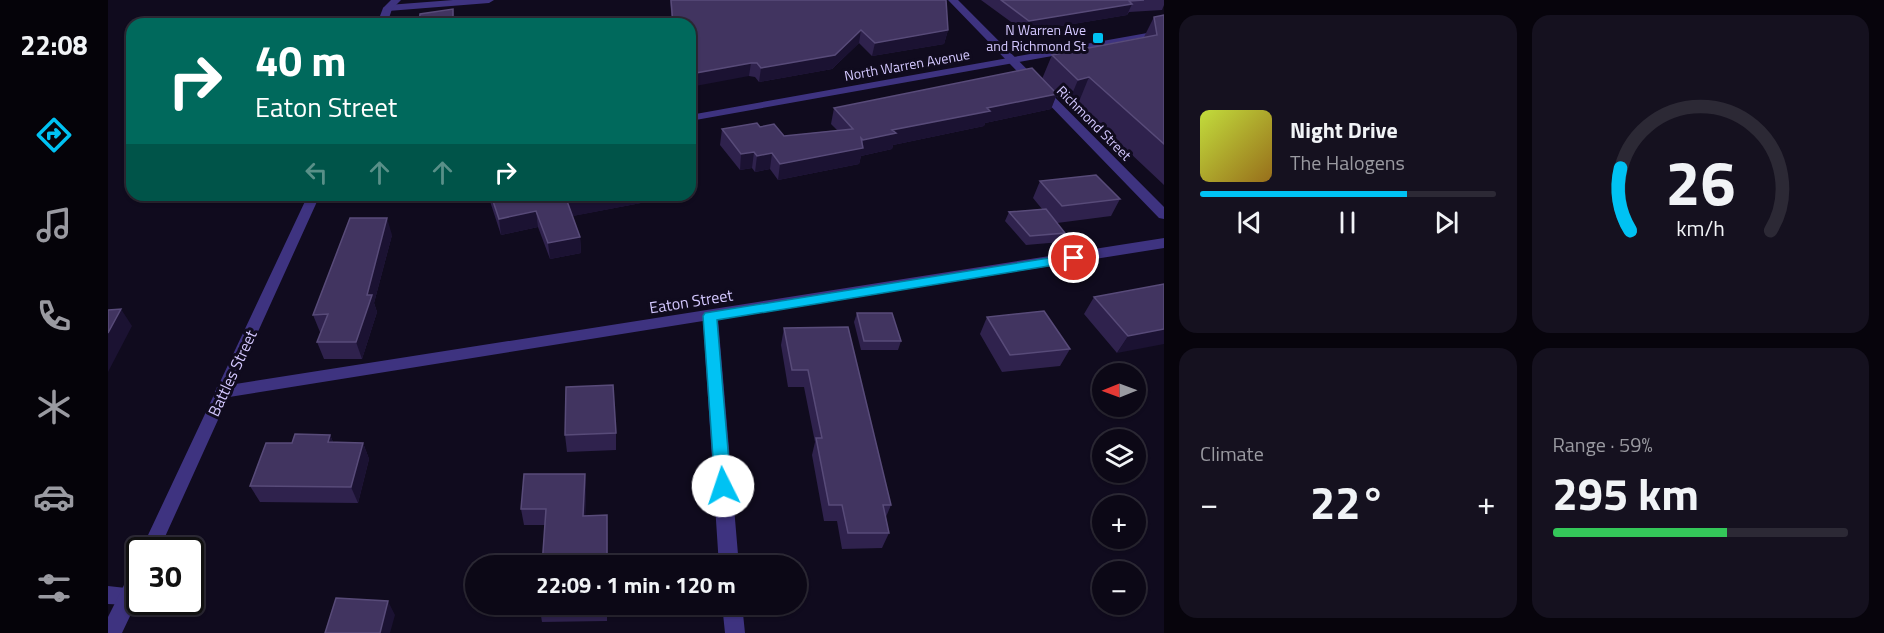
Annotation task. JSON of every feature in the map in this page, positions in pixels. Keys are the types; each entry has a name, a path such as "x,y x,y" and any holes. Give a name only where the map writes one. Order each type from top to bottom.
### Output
{"street":[{"path":"384,18 388,8 396,0"},
{"path":"388,8 489,0"},
{"name":"Richmond Street","path":"953,0 1164,215"},
{"name":"North Warren Avenue","path":"696,117 1164,33"},
{"name":"Battles Street","path":"156,537 311,201"},
{"name":"Eaton Street","path":"224,392 1164,243"},
{"path":"710,316 728,555"},
{"path":"108,595 126,596"},
{"path":"111,633 126,600"},
{"path":"733,615 735,633"}],"building":[{"path":"671,0 946,0 948,30 875,43 861,30 835,55 761,68 757,63 751,63 696,73 696,18 672,18"},
{"path":"1001,0 1144,0 1029,21"},
{"path":"453,9 453,18 420,18 420,14"},
{"path":"1164,15 1164,144 1089,77 1078,80 1052,55 1157,35 1154,17"},
{"path":"1032,68 1057,94 987,108 990,111 892,130 896,133 863,140 861,138 863,148 780,164 772,153 757,156 754,152 741,154 722,129 757,123 760,127 774,124 784,136 853,129 834,108"},
{"path":"1096,175 1120,199 1062,206 1040,181"},
{"path":"493,201 567,201 580,237 548,243 536,211 499,219"},
{"path":"1046,209 1065,233 1030,236 1009,212"},
{"path":"350,218 387,218 367,295 372,295 356,342 317,342 328,314 313,315"},
{"path":"1164,284 1164,329 1128,336 1094,297"},
{"path":"121,309 108,333 108,310"},
{"path":"1044,311 1070,349 1010,355 987,317"},
{"path":"857,313 892,313 901,341 864,341"},
{"path":"848,327 891,505 883,505 889,533 848,533 842,505 829,505 816,438 822,438 808,370 792,370 784,328"},
{"path":"613,385 616,433 565,435 566,387"},
{"path":"295,434 330,435 328,442 363,443 351,487 250,486 266,443 292,443"},
{"path":"524,474 585,474 583,516 607,515 607,555 543,555 546,509 521,509"},
{"path":"336,598 388,601 380,633 325,633"}],"place":[{"name":"N Warren Ave and Richmond St","path":"1098,38"}],"route":[{"path":"723,486 710,316 1074,258"}]}
